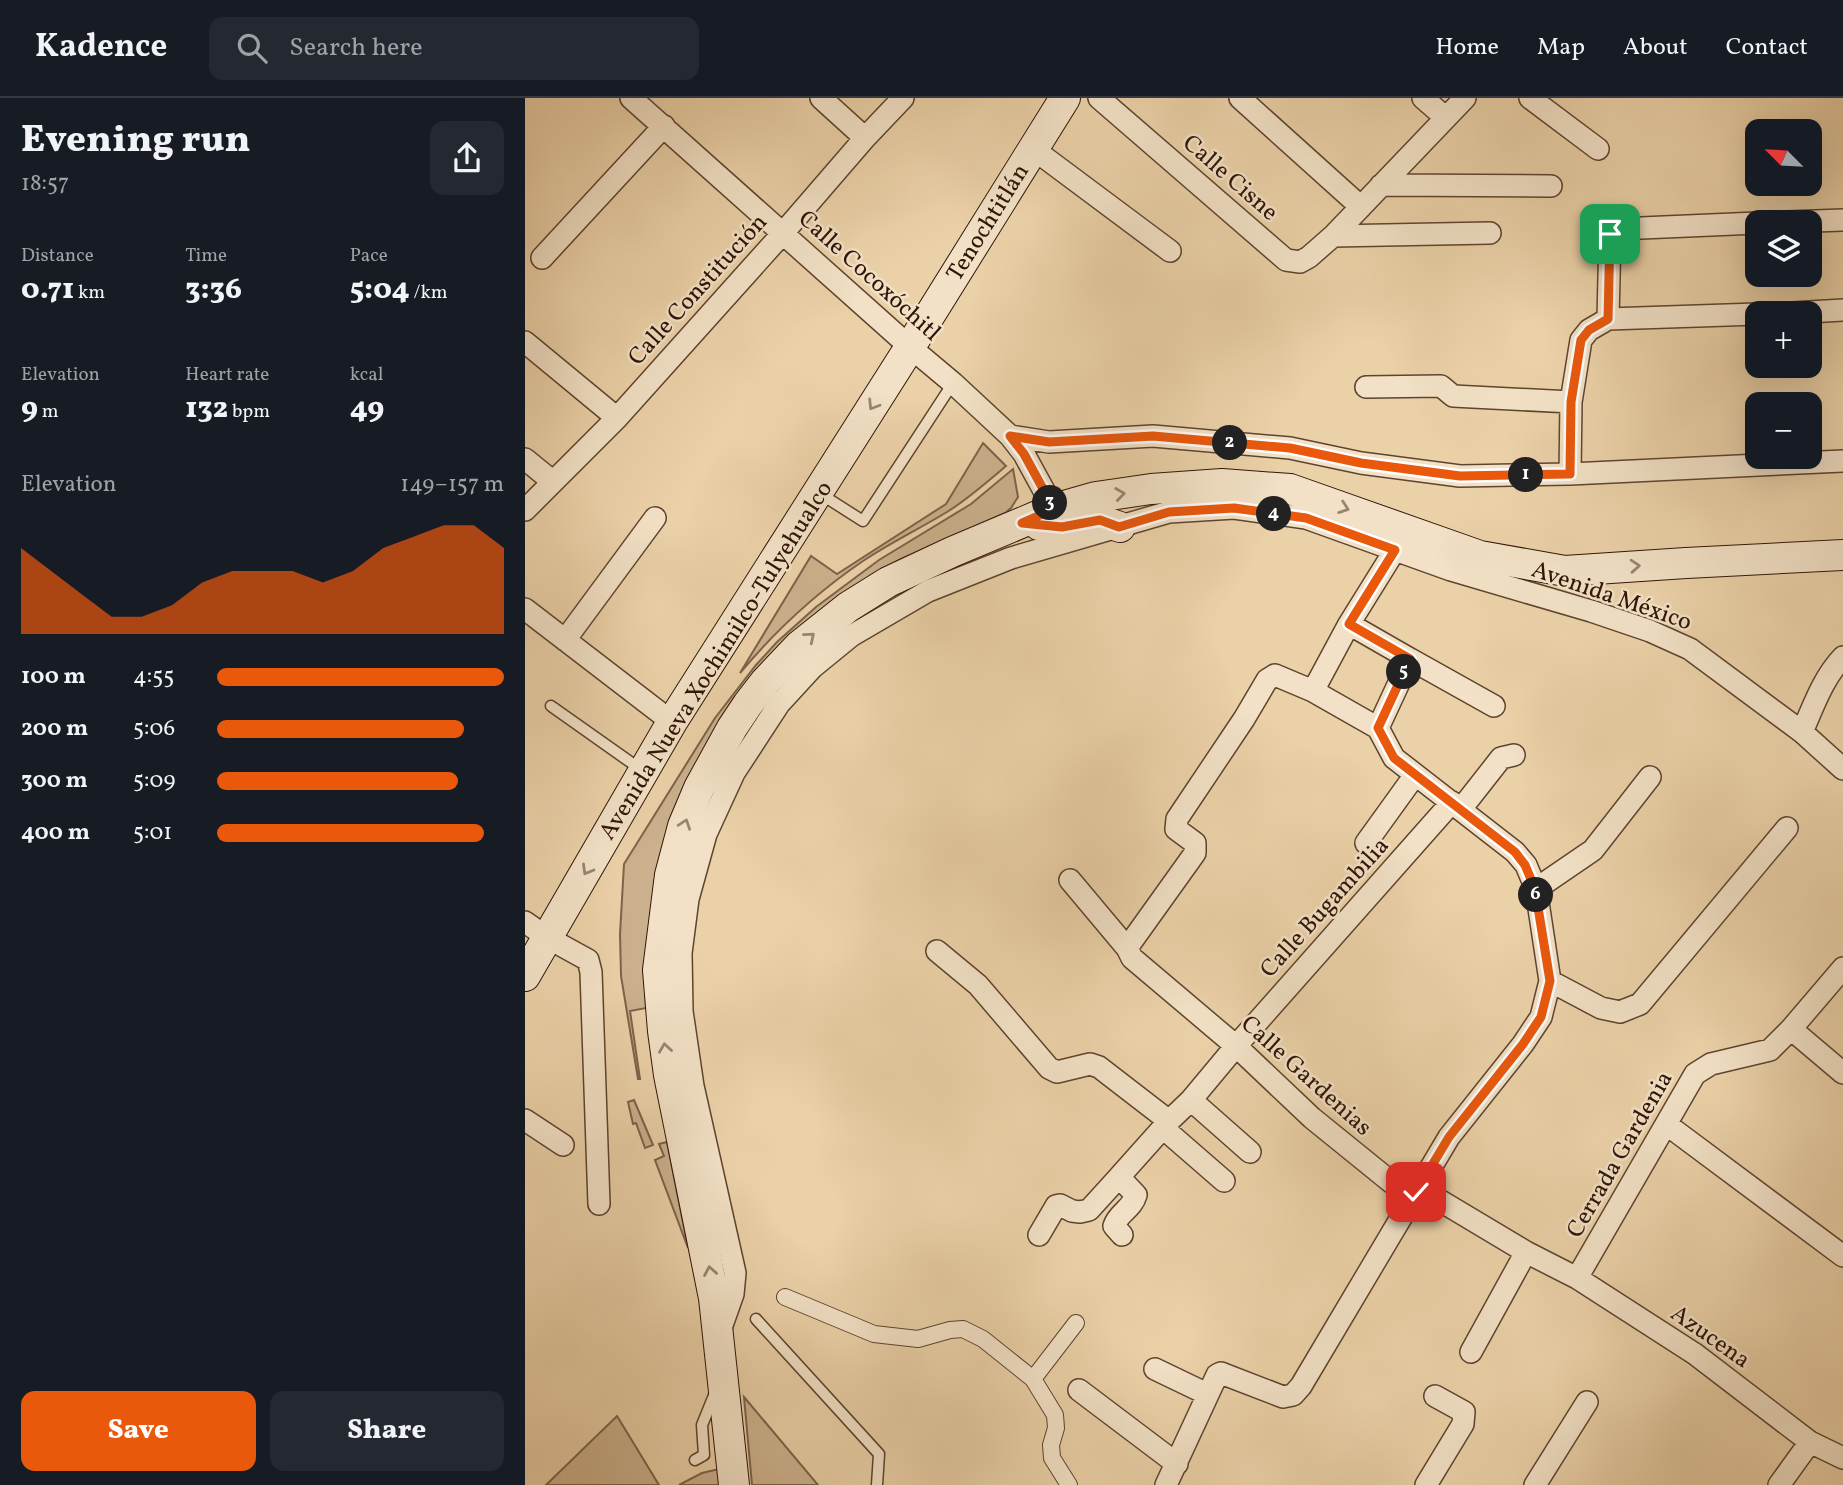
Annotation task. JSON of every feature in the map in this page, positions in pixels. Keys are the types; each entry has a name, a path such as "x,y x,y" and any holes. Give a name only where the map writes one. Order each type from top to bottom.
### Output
{"main road":[{"name":"Tenochtitlán","path":"910,347 1065,98"},
{"name":"Avenida Nueva Xochimilco-Tulyehualco","path":"525,976 536,930 644,772 910,347"},
{"path":"734,1485 719,1335 708,1259 669,1075 658,970 670,875 683,826 699,788 732,728 765,682 799,646 848,607 888,582 952,552 1054,509 1096,497 1151,489 1222,484 1290,489 1480,556 1565,571 1843,555"},
{"path":"1022,523 1062,527 1100,520 1119,527"}],"street":[{"name":"Calle Cocoxóchitl","path":"631,98 1010,436 1024,454 1054,509"},
{"path":"821,98 865,138"},
{"name":"Calle Constitución","path":"525,510 617,418 903,98"},
{"name":"Calle Cisne","path":"1099,98 1286,260 1300,262 1310,257 1333,236"},
{"path":"1240,98 1361,207"},
{"path":"1423,98 1446,118"},
{"path":"1333,236 1465,98"},
{"path":"1530,98 1598,149"},
{"path":"543,258 664,126"},
{"path":"1032,148 1170,251"},
{"path":"1381,185 1551,186"},
{"path":"1822,221 1843,220"},
{"path":"1608,319 1610,234 1618,229 1745,224"},
{"path":"1333,236 1490,233"},
{"path":"1822,311 1843,310"},
{"path":"1570,474 1571,402 1581,340 1589,330 1608,319 1745,314"},
{"path":"525,342 617,418"},
{"path":"1366,387 1441,386 1453,396 1571,402"},
{"path":"1010,436 1049,442 1153,436 1290,448 1361,463 1460,476 1570,474 1843,461"},
{"path":"525,459 552,481"},
{"name":"Avenida México","path":"719,1335 733,1294 735,1273 693,1086 682,1012 681,953 688,899 706,834 734,773 779,704 813,667 851,636 927,592 1011,558 1169,512 1234,508 1306,518 1451,570 1650,631 1690,649 1803,732 1843,769"},
{"path":"565,640 656,518"},
{"path":"1313,691 1349,624 1395,550"},
{"path":"525,610 673,722"},
{"path":"1349,624 1494,706"},
{"path":"1803,732 1820,689 1843,657"},
{"path":"1378,728 1410,659"},
{"path":"1127,948 1195,853 1195,843 1176,829 1177,819 1267,680 1275,675 1313,691 1378,728 1394,758 1515,852 1525,865 1535,889 1550,981 1541,1017 1523,1044 1449,1137 1301,1386 1293,1395 1283,1398 1221,1373 1217,1375 1166,1485"},
{"name":"Calle Bugambilia","path":"1236,1046 1501,758 1514,755"},
{"path":"1366,843 1415,775"},
{"path":"1535,889 1593,850 1650,777"},
{"path":"1550,981 1601,1008 1620,1012 1640,1004 1787,828"},
{"name":"Calle Gardenias","path":"1070,880 1127,948 1132,958 1236,1046 1312,1118 1391,1182 1434,1197 1526,1252 1577,1278"},
{"path":"536,930 588,960 591,972 599,1204"},
{"path":"937,951 978,985 1049,1068 1057,1072 1090,1064 1099,1067 1166,1124 1224,1181"},
{"name":"Cerrada Gardenia","path":"1577,1278 1695,1074 1711,1064 1770,1050 1843,968"},
{"path":"1791,1029 1843,1073"},
{"path":"1039,1235 1056,1206 1080,1212 1089,1210 1191,1100 1236,1046"},
{"path":"1191,1100 1250,1152"},
{"path":"525,1120 563,1145"},
{"path":"1666,1124 1843,1256"},
{"path":"1119,1177 1136,1195 1134,1203 1114,1226 1122,1235"},
{"path":"1471,1352 1526,1252"},
{"name":"Azucena","path":"1577,1278 1695,1354 1810,1442 1843,1458"},
{"path":"785,1297 874,1334 918,1339 950,1329 963,1329 982,1339 1033,1379 1055,1415 1052,1458 1069,1485"},
{"path":"1033,1379 1076,1323"},
{"path":"1155,1368 1207,1394"},
{"path":"1080,1390 1177,1464"},
{"path":"1426,1485 1464,1424 1464,1412 1435,1396"},
{"path":"1535,1485 1587,1402"},
{"path":"1779,1485 1810,1442"}],"lane":[{"path":"818,492 863,521 953,383"},
{"path":"551,706 644,772"},
{"path":"756,1319 879,1454 877,1485"},
{"path":"695,1460 704,1455 702,1425 722,1374"}],"shaded area":[{"path":"983,443 1006,466 955,507 873,554 829,586 782,627 740,673 811,556 837,574 946,504"},
{"path":"1013,469 1018,497 1005,513 873,574 751,682 645,980 646,1008 630,1011 638,1079 621,976 620,934 624,864 715,718 777,642 816,607 879,560 971,504"},
{"path":"634,1100 653,1145 645,1148 636,1123 633,1124 628,1102"},
{"path":"667,1142 688,1248 655,1160 664,1156 659,1144"},
{"path":"744,1397 818,1485 752,1485"},
{"path":"617,1416 659,1485 546,1485"},
{"path":"719,1469 719,1485 679,1485 702,1473"}],"route":[{"path":"1416,1192 1449,1137 1523,1044 1541,1017 1550,981 1535,889 1525,865 1515,852 1394,758 1378,728 1410,659 1349,624 1395,550 1306,518 1234,508 1169,512 1119,527 1100,520 1062,527 1022,523 1054,509 1024,454 1010,436 1049,442 1153,436 1290,448 1361,463 1460,476 1570,474 1571,402 1581,340 1589,330 1608,319 1610,234"}]}
